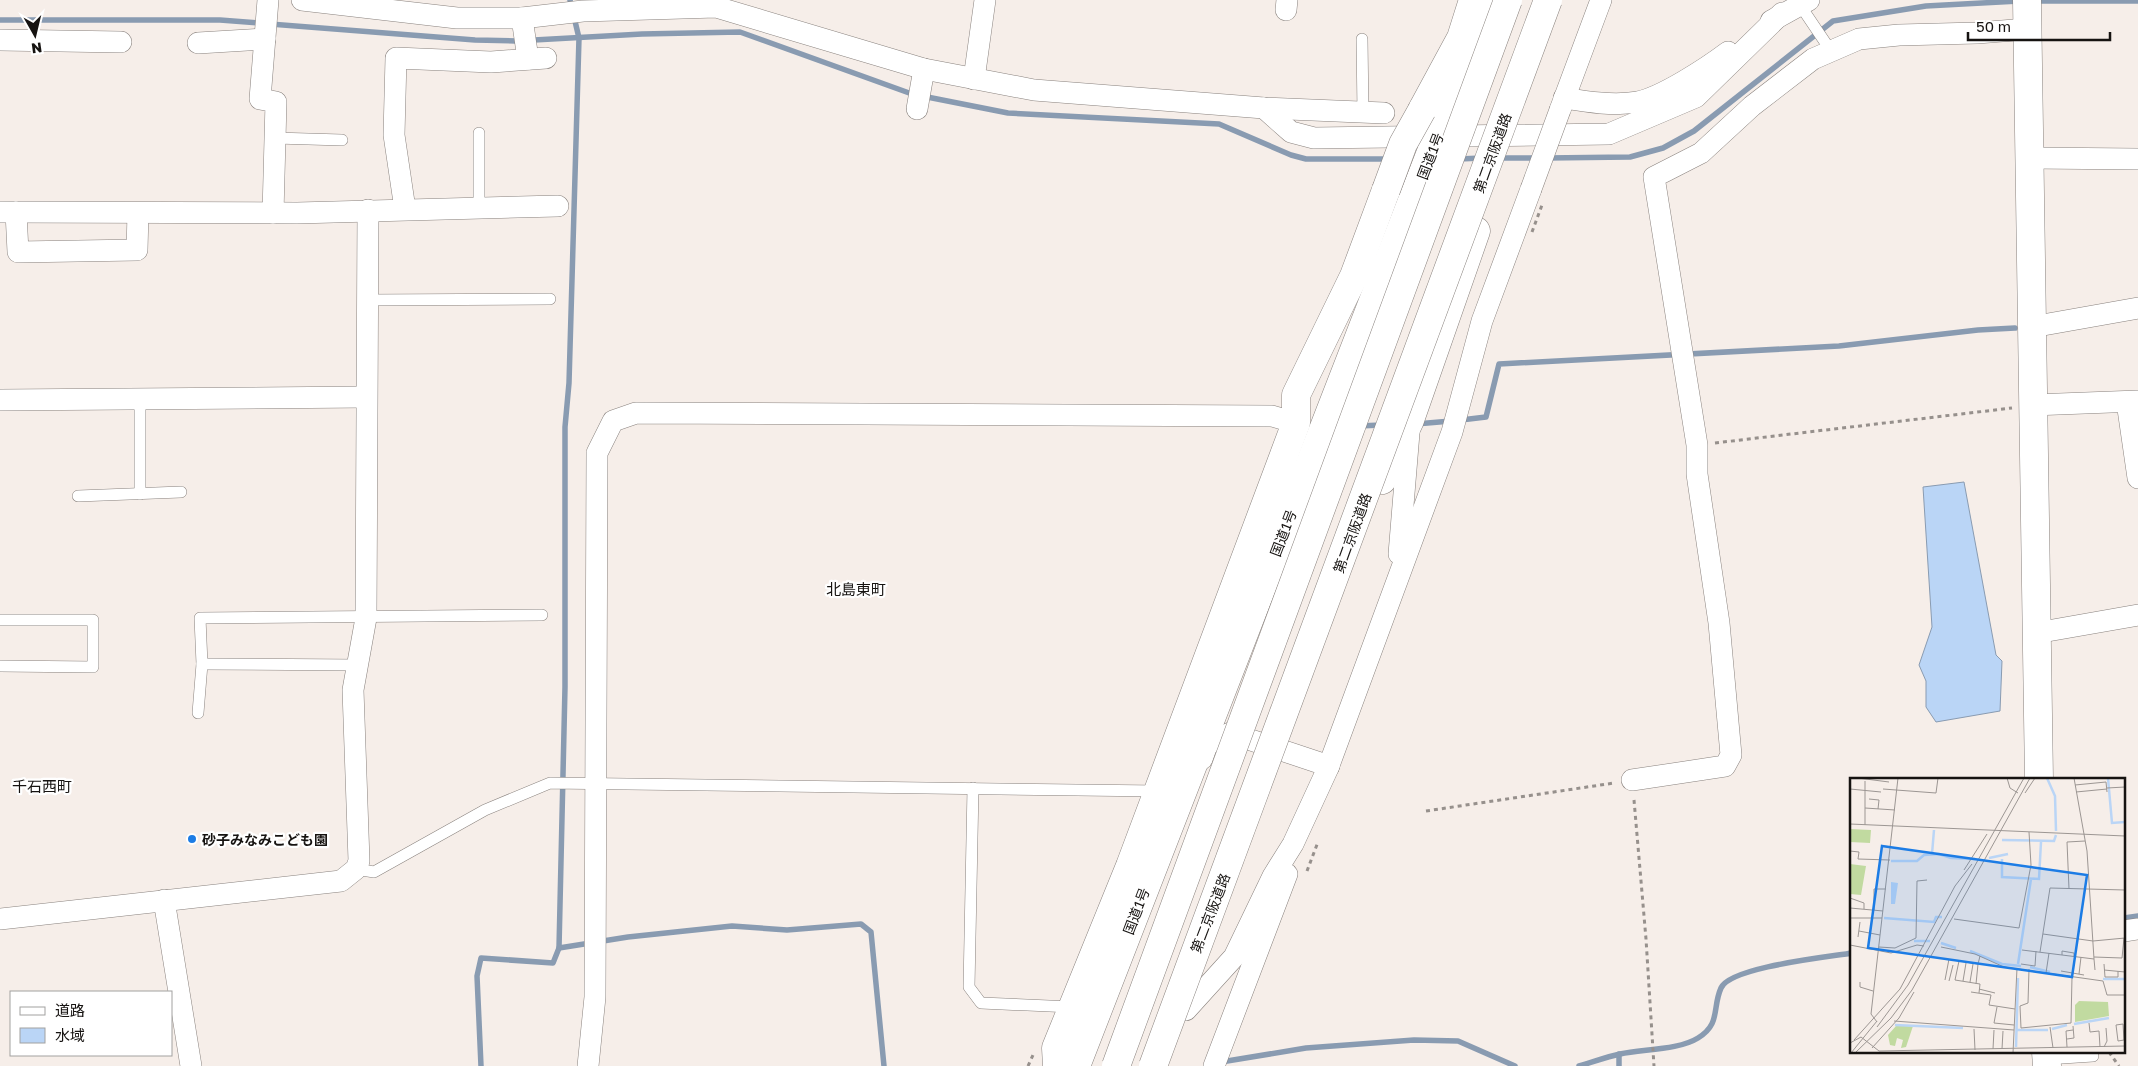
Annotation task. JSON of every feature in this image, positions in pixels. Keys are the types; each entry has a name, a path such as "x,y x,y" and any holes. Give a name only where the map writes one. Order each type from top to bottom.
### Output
{"main road":[{"path":"1057,1066 1056,1048 1073,1007 1141,867 1159,791 1295,420 1296,395 1354,276 1403,144 1461,38 1473,0"},
{"name":"国道1号","path":"1076,1066 1141,867 1334,400 1490,0"},
{"path":"1116,1066 1508,0"},
{"name":"第二京阪道路","path":"1162,1064 1548,0"},
{"path":"1162,1064 1186,1010 1343,565 1410,420 1505,151 1562,0"},
{"path":"2027,14 2039,778"},
{"path":"1295,420 1322,401 1334,400"}],"street":[{"path":"268,0 260,99 276,102 273,213"},
{"path":"302,0 456,9 522,18 583,5 716,8 924,69 1034,90 1264,108 1384,113"},
{"path":"974,79 985,0"},
{"path":"1186,1010 1234,957 1273,876 1293,844 1329,766 1456,417 1482,321 1601,0"},
{"path":"1264,108 1291,132 1314,138 1435,142 1505,151 1609,134 1696,96 1800,6"},
{"path":"1562,104 1638,102 1670,88 1718,60 1800,6"},
{"path":"1632,780 1725,766 1731,755 1719,622 1696,474 1697,445 1654,177 1701,153 1752,106 1813,59 1827,44 2027,14"},
{"path":"405,209 394,135 396,58 454,62 537,58 522,18"},
{"path":"198,42 265,39"},
{"path":"0,40 121,42"},
{"path":"918,109 924,69"},
{"path":"2029,158 2138,159"},
{"path":"138,212 137,250 18,252 8,212 138,212 273,213 558,206"},
{"path":"0,919 341,881 356,869 359,860 353,690 366,618 365,397 368,210"},
{"path":"2032,327 2138,308"},
{"path":"0,400 365,397"},
{"path":"2032,405 2132,402 2138,478"},
{"path":"588,1066 595,997 597,452 613,421 636,413 1272,416 1295,420"},
{"path":"1397,578 1410,420"},
{"path":"2036,633 2138,615"},
{"path":"1141,867 1162,870 1174,848 1207,745 1230,733 1329,766"},
{"path":"1214,1066 1279,895 1292,858 1293,844"},
{"path":"164,900 191,1066"}],"lane":[{"path":"1800,6 1827,44"},
{"path":"1362,39 1363,113"},
{"path":"479,133 479,208"},
{"path":"275,138 342,140"},
{"path":"366,300 550,299"},
{"path":"140,399 140,494"},
{"path":"78,496 181,492"},
{"path":"198,713 202,664 200,618 542,615"},
{"path":"0,620 93,620 93,667 0,666"},
{"path":"202,664 358,665"},
{"path":"356,869 374,872 484,810 550,783 1159,791"},
{"path":"973,788 969,987 981,1003 1073,1007"},
{"path":"2047,1059 2093,1056"}],"path":[{"path":"1697,445 2032,405"},
{"path":"1426,811 1632,780 1646,940 1654,1066"},
{"path":"2110,1054 2119,1066"}],"water":[{"path":"1964,482 1996,655 2002,661 2000,711 1936,722 1926,707 1926,681 1919,665 1932,627 1923,487"}],"waterway":[{"path":"481,1066 477,976 481,958 553,963 559,948 565,687 565,427 569,383 579,38 570,0"},
{"path":"1546,158 1630,157 1663,148 1694,131 1833,21 1926,6 2019,1"},
{"path":"2033,1 2138,1"},
{"path":"0,20 220,20 475,40 516,41 642,34 740,32 912,94 1008,113 1219,124 1291,155 1306,159 1389,159"},
{"path":"1459,159 1482,158"},
{"path":"1499,158 1537,158"},
{"path":"1461,420 1486,417 1499,364 1839,346 1978,330 2015,328"},
{"path":"1416,424 1451,421"},
{"path":"1358,426 1382,425"},
{"path":"2126,918 2138,916"},
{"path":"559,948 628,937 732,926 787,930 861,924 871,932 884,1066"},
{"path":"1579,1066 1629,1052 1681,1045 1698,1038 1705,1033 1713,1021 1721,988 1728,981 1742,974 1781,964 1850,953"},
{"path":"1221,1062 1306,1048 1414,1040 1458,1041 1515,1066"},
{"path":"1619,1054 1619,1066"}],"place":[{"name":"砂子みなみこども園","path":"192,839"}],"district":[{"name":"北島東町","path":"856,589"},
{"name":"千石西町","path":"42,786"}]}
